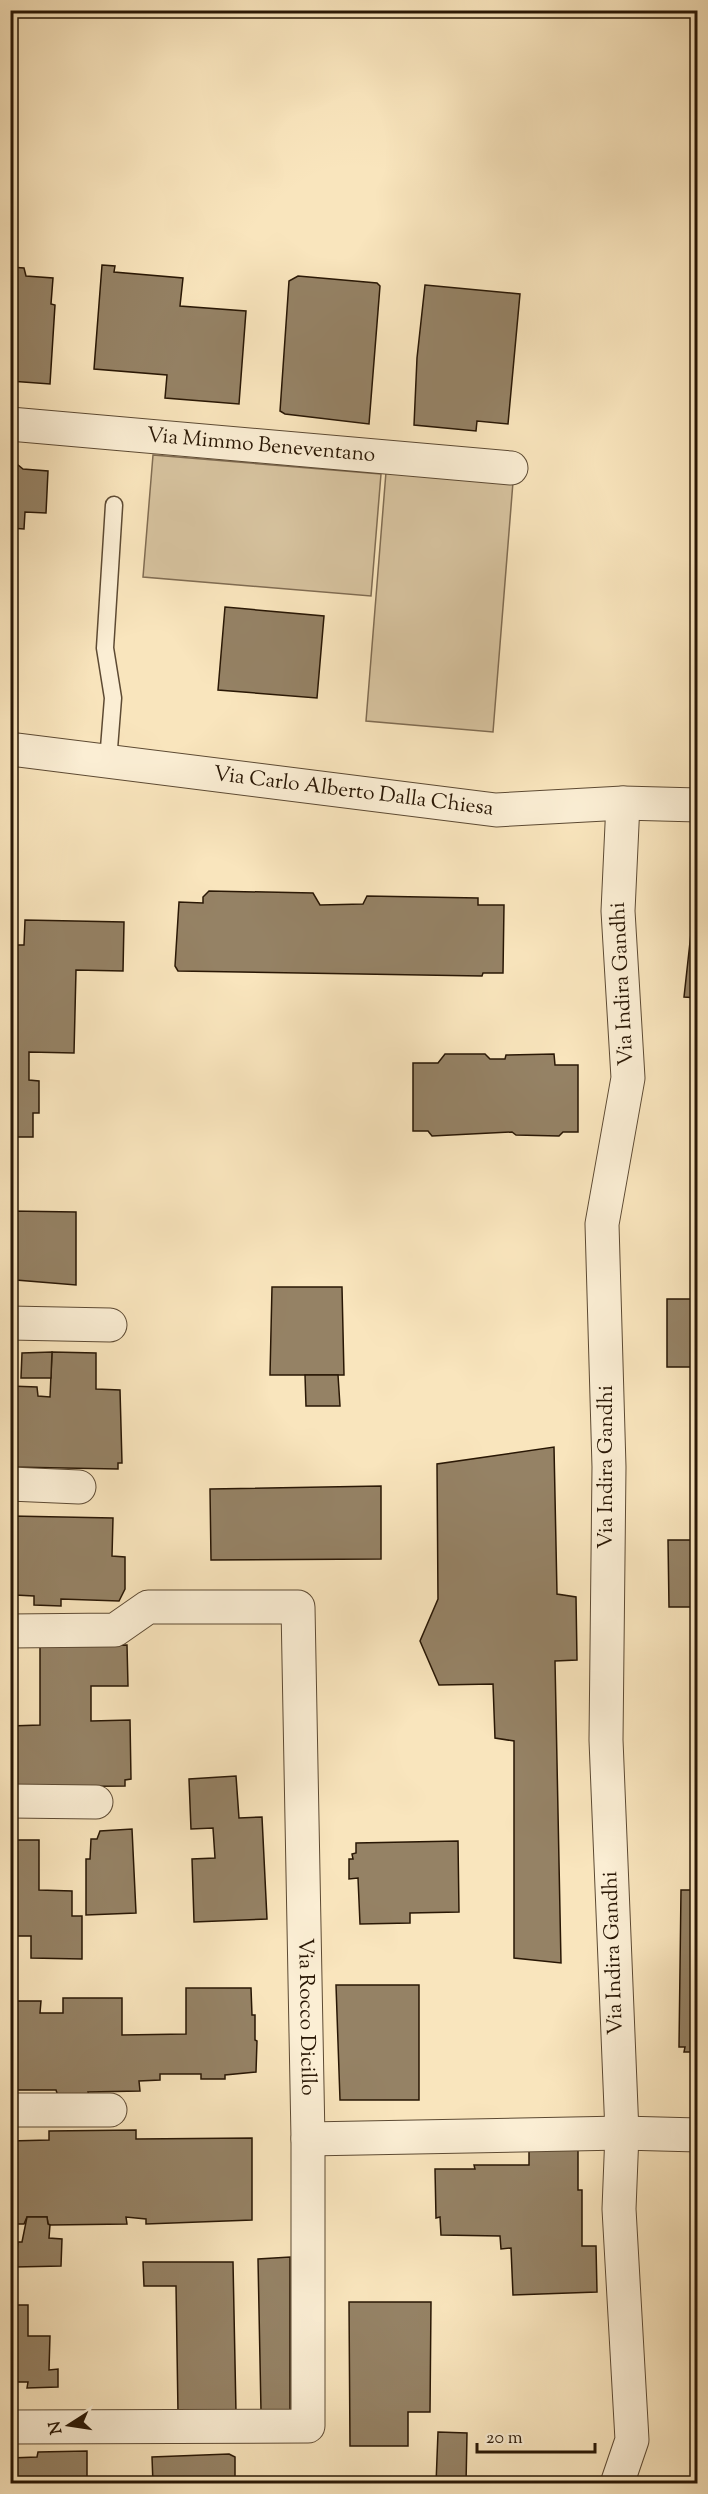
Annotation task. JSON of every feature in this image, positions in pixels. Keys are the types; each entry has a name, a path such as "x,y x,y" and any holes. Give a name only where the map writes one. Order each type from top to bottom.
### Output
{"street":[{"name":"Via Mimmo Beneventano","path":"10,424 511,468"},
{"name":"Via Carlo Alberto Dalla Chiesa","path":"10,749 496,810 623,803 698,805"},
{"name":"Via Indira Gandhi","path":"616,2484 632,2440 619,2209 622,2133 606,1740 609,1467 602,1224 628,1078 618,911 623,803"},
{"path":"10,1323 110,1325"},
{"path":"10,1484 79,1486"},
{"name":"Via Rocco Dicillo","path":"10,1631 115,1630 148,1607 298,1607 308,2139 308,2426 10,2427"},
{"path":"10,1801 96,1802"},
{"path":"10,2110 110,2110"},
{"path":"308,2139 622,2133 698,2135"}],"lane":[{"path":"108,761 113,698 105,648 114,505"}],"shaded area":[{"path":"153,455 381,474 371,596 143,577"},
{"path":"386,472 513,482 493,732 366,721"}],"building":[{"path":"102,265 115,266 114,272 183,278 180,306 246,311 239,404 165,398 167,375 94,369"},
{"path":"10,267 24,268 26,276 53,278 51,304 55,305 50,384 10,381"},
{"path":"298,276 377,283 380,286 369,424 285,414 280,411 289,281"},
{"path":"425,285 520,294 508,424 477,421 476,431 414,425 417,358"},
{"path":"10,464 18,465 23,469 48,471 46,513 25,512 24,529 10,528"},
{"path":"225,607 324,616 317,698 218,690"},
{"path":"209,891 313,893 320,905 363,904 367,896 478,898 478,905 504,905 503,973 483,973 482,976 178,971 175,966 179,902 203,903 203,897"},
{"path":"25,920 124,922 123,971 76,970 74,1053 29,1052 29,1080 39,1081 39,1113 33,1113 33,1137 10,1137 10,945 24,945"},
{"path":"691,933 698,934 698,998 684,997"},
{"path":"445,1054 485,1054 490,1059 505,1059 506,1055 554,1054 555,1065 578,1065 578,1132 563,1132 559,1136 516,1135 512,1132 432,1136 428,1131 413,1131 413,1063 438,1063"},
{"path":"10,1211 76,1212 76,1285 16,1280 16,1259 10,1259"},
{"path":"272,1287 342,1287 344,1375 270,1375"},
{"path":"667,1299 698,1299 698,1367 667,1367"},
{"path":"52,1352 96,1353 96,1389 120,1390 122,1463 118,1463 118,1469 10,1467 10,1386 37,1387 38,1396 50,1397"},
{"path":"52,1352 51,1378 21,1378 22,1353"},
{"path":"305,1375 338,1375 340,1406 306,1406"},
{"path":"554,1447 557,1594 576,1597 577,1660 555,1661 561,1963 514,1958 514,1741 495,1738 493,1684 439,1685 420,1641 438,1599 437,1464"},
{"path":"381,1486 381,1559 211,1560 210,1489"},
{"path":"11,1516 113,1518 112,1556 125,1557 125,1589 119,1601 61,1599 61,1606 34,1605 34,1596 15,1595 16,1553 10,1553"},
{"path":"668,1540 698,1540 698,1607 669,1607"},
{"path":"127,1645 128,1686 91,1686 91,1721 130,1720 131,1779 125,1780 125,1786 10,1787 10,1726 40,1725 40,1646"},
{"path":"236,1776 239,1818 262,1817 267,1919 194,1922 192,1859 215,1858 213,1828 191,1829 189,1779"},
{"path":"132,1829 136,1913 86,1915 86,1859 90,1859 91,1839 97,1839 100,1831"},
{"path":"10,1840 39,1840 39,1890 72,1891 72,1916 82,1916 82,1959 31,1958 31,1936 10,1936"},
{"path":"458,1841 459,1912 410,1913 410,1923 360,1924 358,1878 349,1879 349,1859 353,1859 352,1854 356,1853 356,1843"},
{"path":"681,1890 698,1890 698,2052 684,2052 685,2047 679,2047"},
{"path":"336,1985 419,1985 419,2100 340,2100"},
{"path":"186,1988 251,1988 252,2015 255,2015 255,2040 257,2041 256,2072 225,2075 225,2079 201,2079 201,2074 160,2074 160,2080 139,2081 140,2091 88,2092 89,2096 58,2096 56,2090 10,2090 10,2001 41,2001 40,2013 63,2013 63,1998 122,1998 122,2035 186,2034"},
{"path":"136,2130 136,2139 252,2138 252,2220 146,2224 146,2219 126,2217 127,2224 50,2225 47,2217 27,2217 24,2224 10,2224 10,2141 49,2140 49,2131"},
{"path":"578,2149 578,2190 582,2190 582,2246 596,2246 597,2292 513,2295 511,2248 501,2249 500,2236 441,2235 440,2217 436,2218 435,2169 475,2169 474,2165 529,2165 529,2150"},
{"path":"27,2217 47,2217 50,2225 49,2238 62,2239 61,2266 15,2267 18,2242 22,2242"},
{"path":"290,2257 290,2411 261,2411 258,2259"},
{"path":"143,2262 233,2262 236,2413 178,2412 176,2286 144,2286"},
{"path":"349,2302 431,2302 430,2412 408,2412 408,2446 350,2446"},
{"path":"10,2305 28,2305 28,2336 50,2336 49,2370 58,2369 58,2387 27,2388 28,2382 10,2382"},
{"path":"438,2432 467,2433 466,2484 436,2484"},
{"path":"87,2451 87,2484 10,2484 10,2458 37,2457 38,2452"},
{"path":"229,2454 235,2457 235,2484 153,2484 152,2457"}]}
